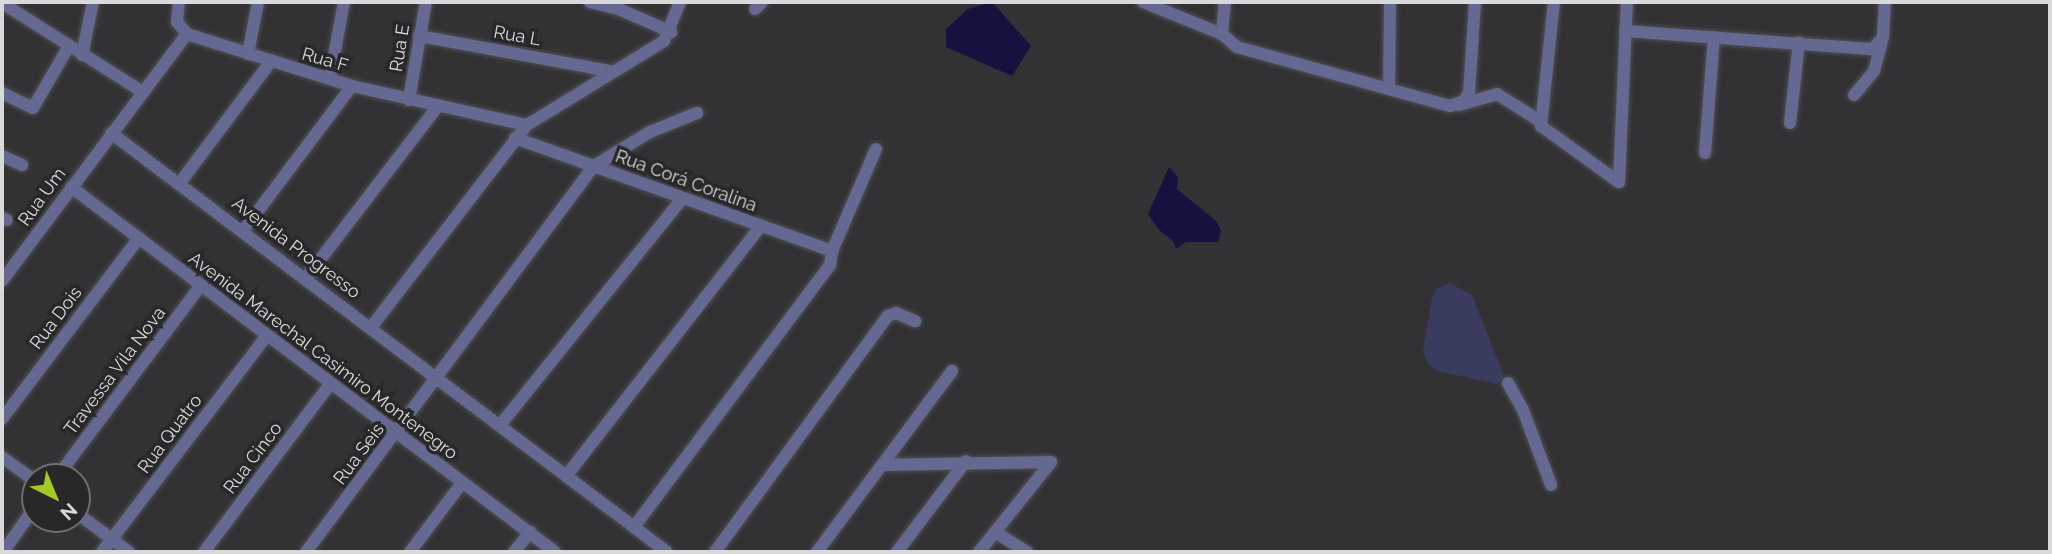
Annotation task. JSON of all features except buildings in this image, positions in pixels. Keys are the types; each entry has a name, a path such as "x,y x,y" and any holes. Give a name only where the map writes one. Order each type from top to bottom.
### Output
{"street":[{"path":"82,54 93,2"},
{"path":"2,4 143,92 187,34 177,22 180,2"},
{"path":"248,54 258,2"},
{"path":"330,78 344,2"},
{"name":"Rua E","path":"410,100 426,2"},
{"path":"590,2 621,9 671,32"},
{"path":"372,326 527,125 609,71 634,61 671,32 680,2"},
{"path":"1143,2 1222,34 1237,47 1458,105 1497,94 1540,121"},
{"path":"1222,34 1225,2"},
{"path":"1381,2 1390,2 1389,89"},
{"path":"1458,105 1469,93 1475,2"},
{"path":"1554,2 1540,121 1545,132 1619,181 1624,149 1627,2"},
{"path":"1854,95 1874,71 1882,42 1885,2"},
{"path":"1625,31 1869,49 1882,42"},
{"name":"Rua F","path":"187,34 352,86 527,125"},
{"name":"Rua L","path":"419,36 609,71"},
{"path":"1705,153 1714,37"},
{"path":"1790,123 1799,42"},
{"path":"2,93 31,109 69,46"},
{"path":"179,184 270,62"},
{"path":"243,231 352,86"},
{"name":"Rua Um","path":"2,281 143,92"},
{"path":"306,278 437,107"},
{"path":"594,166 650,132 697,113"},
{"name":"Avenida Progresso","path":"111,134 372,326 667,552"},
{"name":"Rua Corá Coralina","path":"515,138 832,251"},
{"path":"634,527 830,265 832,251 876,149"},
{"path":"2,156 22,165"},
{"name":"Rua Seis","path":"306,552 594,166"},
{"name":"Avenida Marechal Casimiro Montenegro","path":"71,187 266,337 555,552"},
{"path":"501,424 682,199"},
{"path":"566,475 761,226"},
{"name":"Rua Dois","path":"2,419 139,238"},
{"name":"Travessa Vila Nova","path":"68,463 201,285"},
{"path":"715,552 888,316 896,313 915,321"},
{"name":"Rua Quatro","path":"102,552 266,337"},
{"path":"817,552 952,371"},
{"path":"1508,383 1523,410 1551,485"},
{"name":"Rua Cinco","path":"204,552 330,384"},
{"path":"2,457 21,471"},
{"path":"882,465 966,461 1051,462 979,552"},
{"path":"897,552 966,461"},
{"path":"410,552 462,483"},
{"path":"91,524 129,552"},
{"path":"2,552 21,527"},
{"path":"514,552 530,532"},
{"path":"995,532 1027,552"}],"shaded area":[{"path":"992,2 1031,46 1012,76 946,47 946,29 968,9"},
{"path":"1169,167 1178,177 1177,189 1216,221 1221,230 1218,242 1186,242 1176,249 1174,242 1159,230 1148,214"},
{"path":"1450,283 1472,295 1504,376 1498,384 1437,371 1428,364 1423,351 1432,298 1437,288"}]}
